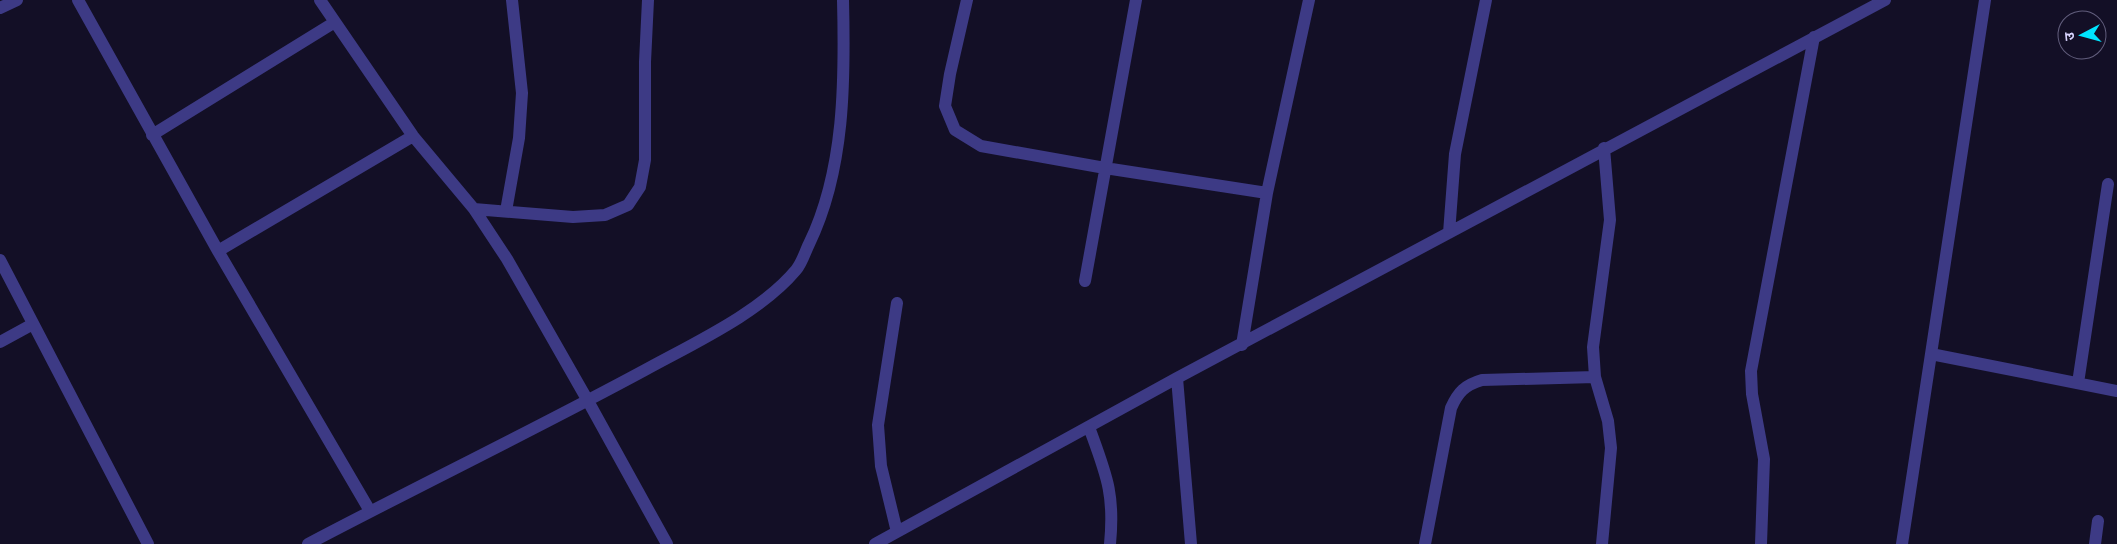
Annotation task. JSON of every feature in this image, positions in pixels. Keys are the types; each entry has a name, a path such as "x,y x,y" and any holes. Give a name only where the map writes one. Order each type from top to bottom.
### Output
{"street":[{"path":"0,8 17,0"},
{"path":"78,0 218,252 370,511"},
{"path":"320,0 413,136 474,209 506,259 588,401 667,544"},
{"path":"506,211 519,138 522,93 512,0"},
{"path":"474,209 573,217 604,215 628,204 640,187 645,160 645,62 648,0"},
{"path":"308,544 588,401 707,336 756,306 797,270 820,222 834,164 842,111 845,53 843,0"},
{"path":"967,0 950,74 945,106 955,130 981,146 1105,168 1267,193"},
{"path":"1085,281 1136,0"},
{"path":"1242,345 1267,193 1309,0"},
{"path":"1449,233 1455,154 1486,0"},
{"path":"874,544 1176,378 1242,345 1604,148 1885,0"},
{"path":"1902,544 1985,0"},
{"path":"152,135 335,22"},
{"path":"1761,544 1764,459 1752,394 1751,370 1814,38"},
{"path":"218,252 413,136"},
{"path":"1602,544 1611,448 1608,421 1595,377 1594,347 1610,220 1604,148"},
{"path":"2078,383 2108,184"},
{"path":"0,260 148,544"},
{"path":"897,303 878,425 881,466 897,532"},
{"path":"0,342 33,324"},
{"path":"1931,354 2117,390"},
{"path":"1425,544 1451,408 1458,393 1470,384 1482,380 1595,377"},
{"path":"1176,378 1191,544"},
{"path":"1089,427 1107,475 1111,493 1110,544"},
{"path":"2094,544 2098,521"}]}
